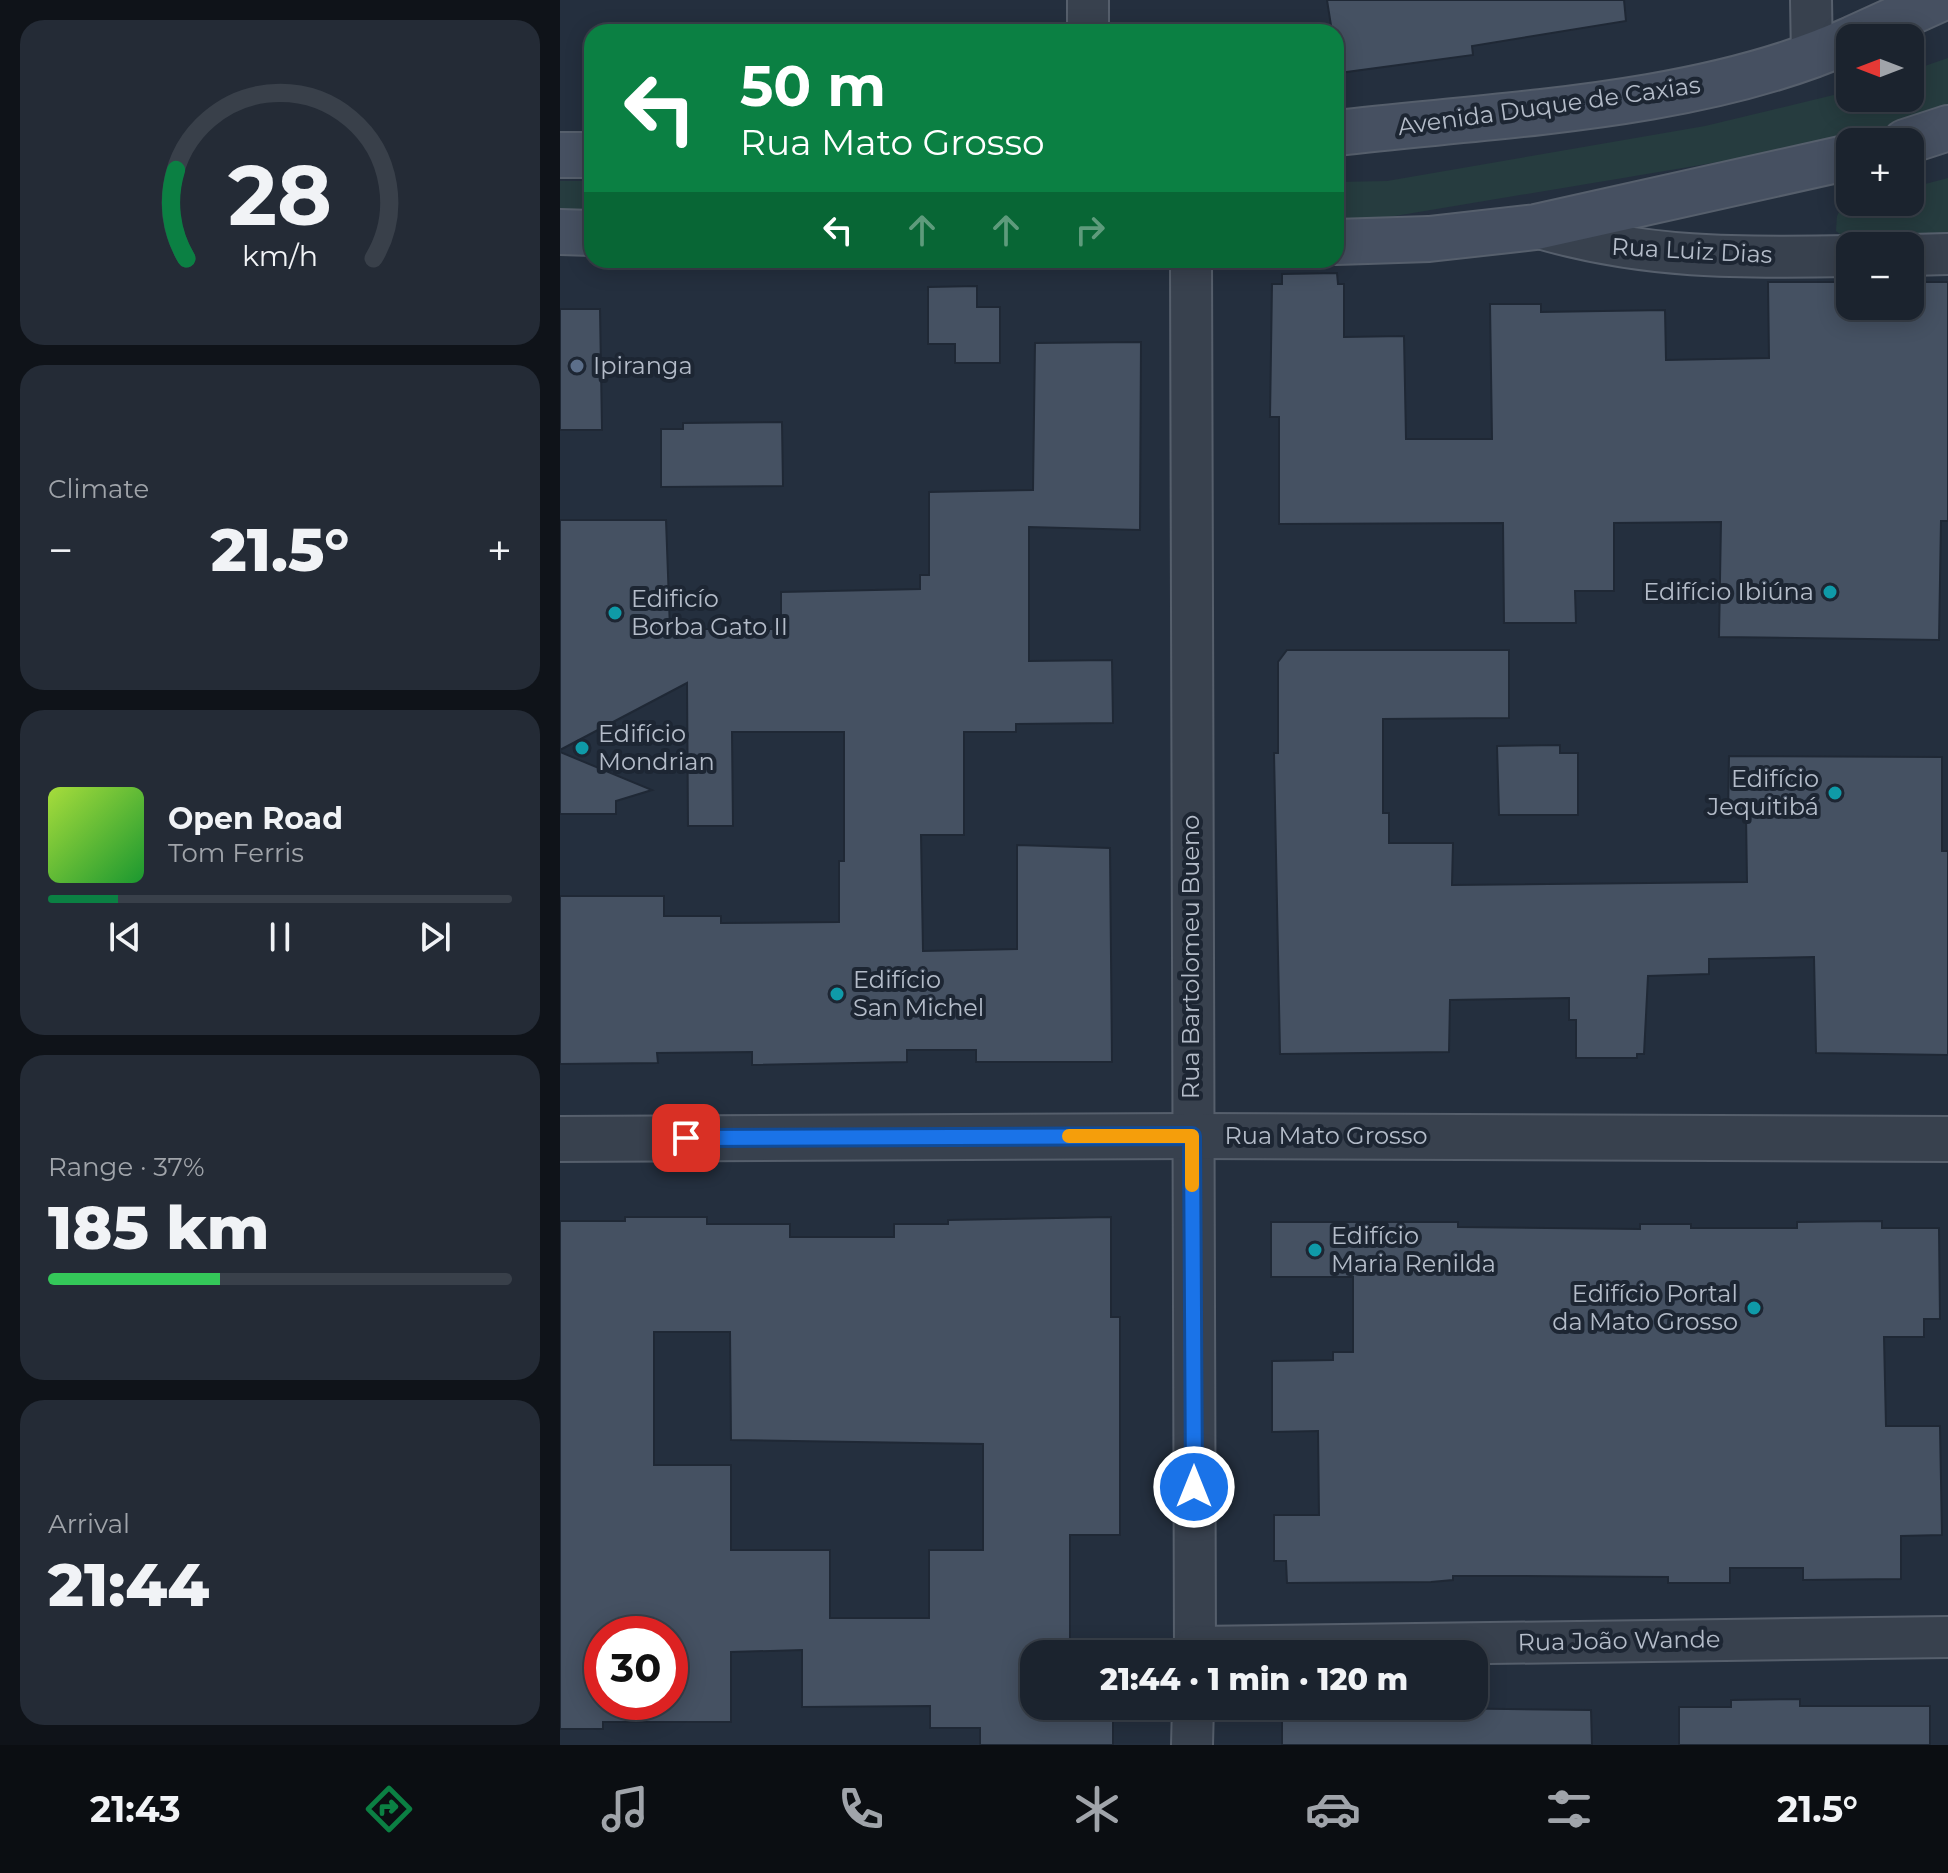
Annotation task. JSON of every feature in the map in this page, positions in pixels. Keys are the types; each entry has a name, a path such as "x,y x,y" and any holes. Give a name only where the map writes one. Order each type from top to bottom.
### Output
{"main road":[{"name":"Avenida Duque de Caxias","path":"1885,24 1938,0"},
{"name":"Avenida Duque de Caxias","path":"1344,132 1681,93 1836,46"},
{"path":"1924,136 1948,128"},
{"path":"560,155 584,155"},
{"path":"1344,242 1429,239 1536,227 1641,207 1836,160"},
{"path":"560,232 584,233"}],"street":[{"path":"1088,0 1088,24"},
{"path":"1811,0 1836,40"},
{"name":"Rua Luiz Dias","path":"1536,227 1595,244 1672,254 1836,256"},
{"path":"1924,255 1948,254"},
{"name":"Rua Bartolomeu Bueno","path":"1191,268 1195,1640"},
{"name":"Rua Mato Grosso","path":"560,1139 1192,1136 1948,1139"},
{"name":"Rua João Wande","path":"1488,1645 1948,1637"},
{"path":"1192,1745 1193,1720"}],"green space":[{"path":"1948,58 1948,110 1879,128 1836,128 1836,139 1802,148 1383,218 1344,218 1344,182 1387,181 1705,126 1836,94 1836,112 1924,112 1924,66"},
{"path":"1948,178 1948,236 1924,237 1924,232 1836,231 1837,216 1924,216 1924,184"},
{"path":"560,181 584,181 584,221 560,221"}],"building":[{"path":"1327,0 1624,0 1626,21 1472,46 1473,55 1344,72 1344,24 1331,24"},
{"path":"1337,273 1338,284 1344,284 1344,337 1404,336 1406,439 1492,439 1490,304 1541,304 1541,312 1665,310 1666,360 1769,358 1768,282 1836,282 1836,320 1924,320 1924,282 1948,282 1948,521 1941,521 1939,640 1719,637 1721,522 1614,523 1614,591 1575,591 1576,623 1504,623 1503,523 1279,524 1279,417 1270,417 1272,284 1282,284 1282,274"},
{"path":"977,286 977,307 1000,307 1000,363 955,363 955,344 928,344 928,287"},
{"name":"Ipiranga","path":"560,309 600,309 602,430 560,430"},
{"path":"1141,342 1140,530 1029,527 1029,661 1112,660 1113,723 1016,724 1016,732 964,732 964,835 921,835 923,951 1017,949 1017,845 1110,848 1112,1062 976,1062 976,1050 907,1050 907,1062 752,1065 752,1052 657,1053 658,1063 560,1064 560,896 664,896 664,916 721,916 721,923 839,922 839,861 844,861 844,732 732,732 733,826 688,826 687,683 560,750 560,520 666,520 670,629 781,629 781,592 920,589 920,575 929,575 929,492 1033,490 1035,343"},
{"path":"782,422 783,486 661,487 661,429 683,429 683,423"},
{"path":"1287,650 1509,650 1509,718 1383,719 1383,813 1389,813 1389,843 1453,843 1452,885 1747,882 1746,815 1728,815 1729,756 1942,757 1942,851 1948,851 1948,1055 1816,1053 1814,957 1709,959 1709,974 1648,976 1644,1054 1637,1054 1637,1058 1576,1058 1576,1020 1569,1020 1569,998 1450,1000 1449,1052 1280,1054 1274,753 1278,753 1278,662"},
{"path":"1560,745 1560,753 1578,753 1578,815 1499,815 1497,746"},
{"path":"560,752 652,790 616,801 616,814 560,814"},
{"path":"707,1217 707,1224 790,1224 790,1237 894,1237 894,1224 1111,1217 1111,1317 1120,1317 1120,1535 1070,1535 1070,1640 1020,1640 1020,1720 1113,1720 1113,1745 980,1745 980,1728 930,1728 930,1706 802,1707 802,1650 731,1652 731,1722 603,1722 603,1729 560,1729 560,1221","holes":["654,1332 730,1332 731,1440 983,1444 983,1550 929,1550 929,1618 830,1618 830,1550 731,1550 731,1465 654,1465"]},
{"path":"1882,1221 1882,1228 1939,1228 1940,1319 1924,1319 1924,1337 1884,1337 1886,1426 1940,1426 1942,1535 1901,1536 1901,1579 1803,1580 1803,1568 1730,1568 1730,1583 1668,1583 1668,1577 1453,1576 1453,1580 1431,1582 1287,1583 1286,1561 1274,1561 1274,1515 1319,1515 1318,1431 1272,1432 1272,1361 1333,1360 1333,1352 1353,1352 1353,1277 1271,1277 1271,1222 1458,1222 1458,1227 1640,1229 1640,1224 1691,1224 1691,1228 1797,1228 1797,1222"},
{"path":"1800,1699 1800,1706 1930,1706 1930,1745 1679,1745 1679,1707 1731,1707 1731,1700"},
{"path":"1488,1709 1591,1710 1592,1745 1282,1745 1282,1720 1488,1720"}],"slow traffic":[{"path":"1069,1136 1192,1136 1192,1185"}],"place":[{"name":"Ipiranga","path":"577,366"},
{"name":"Edifício Ibiúna","path":"1830,592"},
{"name":"Edificío Borba Gato II","path":"615,613"},
{"name":"Edifício Mondrian","path":"582,748"},
{"name":"Edifício Jequitibá","path":"1835,793"},
{"name":"Edifício San Michel","path":"837,994"},
{"name":"Edifício Maria Renilda","path":"1315,1250"},
{"name":"Edifício Portal da Mato Grosso","path":"1754,1308"}],"route":[{"path":"686,1138 1192,1136 1194,1487"}]}
